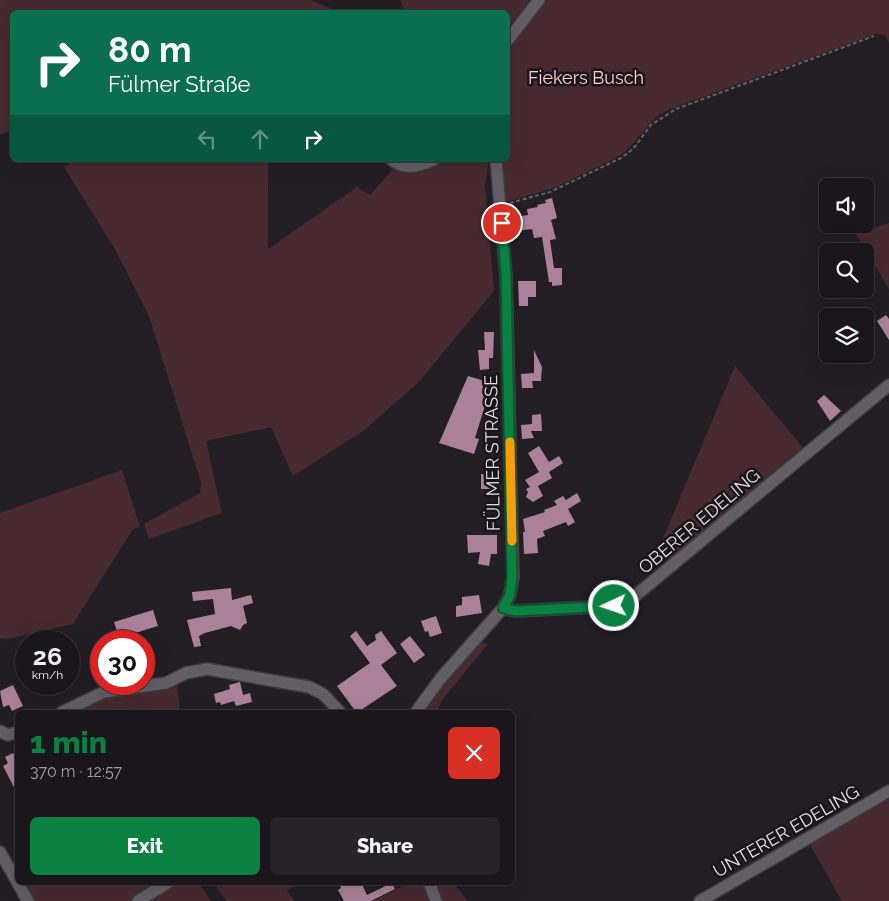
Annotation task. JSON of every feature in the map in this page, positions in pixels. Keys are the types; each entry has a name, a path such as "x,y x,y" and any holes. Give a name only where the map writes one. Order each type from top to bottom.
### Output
{"street":[{"path":"510,37 539,0"},
{"path":"396,162 403,166 414,166 427,162"},
{"name":"FÜLMER STRASSE","path":"417,710 440,679 503,608 510,595 512,577 506,276 496,162"},
{"name":"OBERER EDELING","path":"503,608 515,611 614,606 629,601 889,385"},
{"path":"66,710 104,692 166,683 186,673 207,669 309,687 323,694 338,710"},
{"path":"0,732 8,735 15,733"},
{"name":"UNTERER EDELING","path":"700,901 889,791"},
{"path":"1,856 15,879"},
{"path":"18,885 28,901"},
{"path":"138,901 164,885"},
{"path":"430,885 436,901"}],"path":[{"path":"500,206 550,192 621,158 633,148 651,125 676,110 874,36"}],"green space":[{"path":"0,0 311,0 331,10 10,10 10,131 0,135"},
{"path":"400,0 530,0 510,25 510,10 404,10"},
{"name":"Fiekers Busch","path":"545,0 889,0 889,43 885,35 876,34 673,108 657,116 627,150 616,158 554,188 503,203 494,162 510,162 510,48"},
{"path":"73,162 268,162 268,249 357,187 370,195 394,168 431,165 436,162 489,162 485,185 494,291 418,383 363,431 293,476 271,427 206,441 222,513 149,539 144,524 200,493 201,483 149,316 116,251 64,167"},
{"path":"889,223 889,289 874,264 874,243 861,243 856,234 874,233 874,228"},
{"path":"735,366 805,450 673,562 659,548"},
{"path":"122,470 140,527 133,529 73,624 47,630 15,630 15,637 7,639 0,638 0,513"},
{"path":"479,640 487,645 443,699 437,710 422,710"},
{"path":"177,683 180,710 72,710 94,699 115,695 155,695 155,687"},
{"path":"889,793 889,901 842,901 808,841"},
{"path":"23,885 159,885 131,901 33,901"},
{"path":"173,885 200,885 211,901 148,901"},
{"path":"215,885 298,885 287,890 294,901 226,901"},
{"path":"405,885 427,885 434,901 373,901"},
{"path":"434,885 455,885 467,901 441,901"}],"building":[{"path":"552,198 557,218 551,220 556,239 550,240 554,268 562,268 562,285 552,286 552,282 549,282 542,237 534,238 532,229 516,231 514,217 528,215 527,209 538,207 537,205 546,203 545,200"},
{"path":"518,281 536,281 536,297 528,297 528,306 519,306"},
{"path":"886,315 889,319 889,340 877,321"},
{"path":"484,332 494,332 493,358 489,358 489,369 480,370 478,350 485,350"},
{"path":"534,350 542,367 541,381 532,381 533,388 522,388 521,374 534,373"},
{"path":"468,376 492,383 475,438 479,439 474,454 439,443"},
{"path":"824,395 841,411 830,421 817,401"},
{"path":"541,414 542,431 531,431 534,438 522,439 521,425 532,424 532,415"},
{"path":"539,446 549,462 559,456 563,463 549,472 552,478 538,486 543,496 533,502 526,497 528,492 526,489 530,487 525,480 539,472 528,453"},
{"path":"485,466 496,466 495,489 481,489 481,474 485,474"},
{"path":"577,493 581,501 568,509 575,522 568,526 566,522 543,531 545,536 537,539 538,553 524,554 523,532 525,532 523,519 545,512 544,510 557,505 554,501 563,496 566,500"},
{"path":"467,535 497,535 497,554 491,554 489,566 478,564 480,552 468,553"},
{"path":"231,588 232,600 251,595 253,603 243,606 247,623 240,630 231,626 205,633 199,636 201,646 194,647 187,620 215,614 213,599 193,601 192,592"},
{"path":"479,595 482,613 456,617 456,606 462,605 462,597"},
{"path":"153,610 158,626 145,630 116,630 114,622"},
{"path":"436,616 442,633 430,637 428,631 425,632 421,621"},
{"path":"356,631 367,646 376,640 375,635 381,631 397,653 381,665 397,686 361,710 355,710 337,686 370,663 350,636"},
{"path":"410,636 425,655 414,663 400,644"},
{"path":"240,682 243,695 250,693 252,702 236,706 234,701 221,705 220,702 216,703 214,694 230,689 229,685"},
{"path":"13,685 15,695 18,695 23,706 12,711 9,705 3,707 0,691"},
{"path":"13,753 15,757 15,789 3,766 8,763 5,757"},
{"path":"340,885 362,885 367,895 388,885 393,885 395,889 371,901 344,901 338,890 341,888"}],"slow traffic":[{"path":"510,442 512,541"}],"route":[{"path":"502,223 506,276 512,577 510,595 503,608 515,611 614,606"}]}
